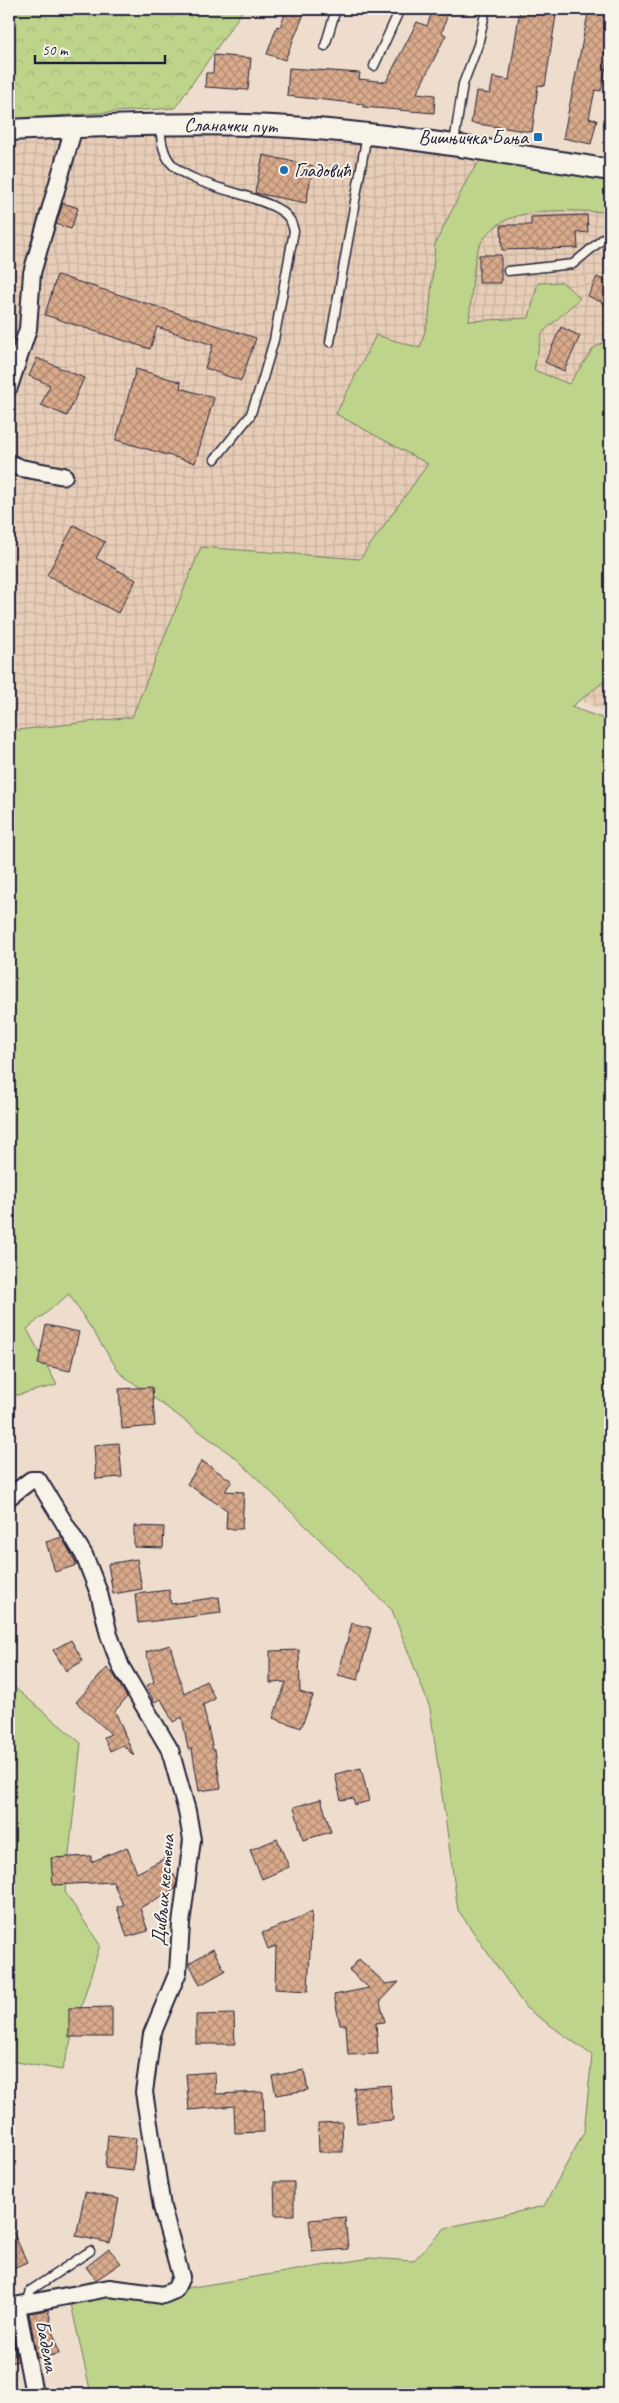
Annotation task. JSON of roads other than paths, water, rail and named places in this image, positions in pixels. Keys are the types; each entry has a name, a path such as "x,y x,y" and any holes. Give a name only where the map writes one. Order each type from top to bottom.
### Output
{"street":[{"name":"Сланачки пут","path":"9,130 160,125 272,126 367,134 610,166"},
{"path":"9,387 28,329 32,272 74,127"},
{"path":"9,463 21,468 64,476"},
{"name":"Дивљих кестена","path":"9,1497 31,1480 39,1481 84,1556 99,1593 109,1635 121,1667 170,1750 187,1811 192,1840 192,1856 181,1924 178,1972 152,2034 144,2092 162,2207 181,2277 175,2290 163,2295 109,2288 18,2306"},
{"name":"Бадема","path":"18,2306 34,2394"}],"lane":[{"path":"324,46 336,9"},
{"path":"374,66 400,9"},
{"path":"454,145 463,84 478,45 486,9"},
{"path":"160,125 162,145 170,163 202,182 272,206 290,218 294,231 274,340 262,385 250,416 215,459"},
{"path":"330,342 367,134"},
{"path":"508,271 573,264 610,233"},
{"path":"18,2306 31,2290 90,2251"}],"place":[{"name":"Вишњичка Бања","path":"538,137"},
{"name":"Гладовић","path":"284,170"}]}
